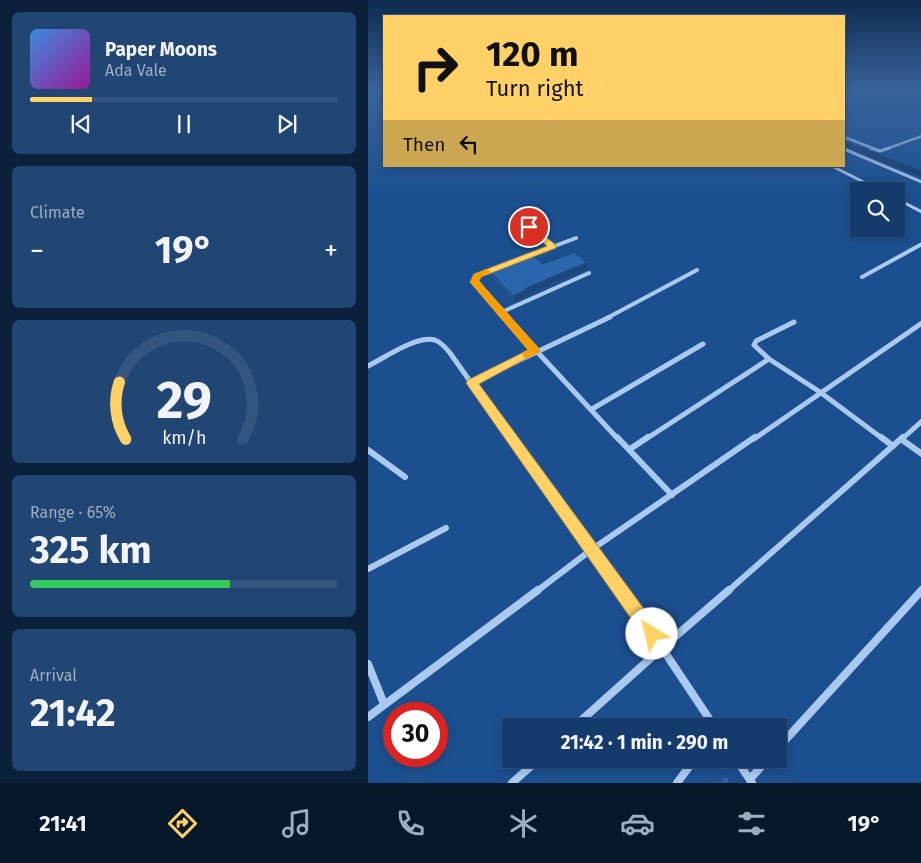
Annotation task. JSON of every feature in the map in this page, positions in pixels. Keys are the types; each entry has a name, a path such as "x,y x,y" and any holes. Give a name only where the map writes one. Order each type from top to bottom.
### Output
{"street":[{"path":"845,137 880,151 922,136"},
{"path":"845,149 922,182"},
{"path":"834,167 863,182"},
{"path":"905,203 922,212"},
{"path":"529,227 553,247"},
{"path":"519,260 576,238"},
{"path":"862,277 922,244"},
{"path":"502,266 477,276 474,282 535,351 592,408 672,495"},
{"path":"472,383 535,351 633,306 697,270"},
{"path":"502,312 589,274"},
{"path":"794,322 756,341 754,345 769,359 820,392 893,446"},
{"path":"387,702 591,550 922,323"},
{"path":"368,366 419,340 430,338 438,341 472,383 662,648 709,718"},
{"path":"592,408 702,344"},
{"path":"630,449 769,359"},
{"path":"584,718 922,421"},
{"path":"901,439 922,454"},
{"path":"368,450 405,477"},
{"path":"368,569 446,528"},
{"path":"787,738 922,589"},
{"path":"368,664 383,702"},
{"path":"368,716 383,705"},
{"path":"512,783 529,768"},
{"path":"676,783 688,768"},
{"path":"742,768 751,781 761,768"}],"building":[{"path":"575,252 587,263 554,276 513,296 489,270 532,254 542,264"},
{"path":"726,776 731,783 720,783"}],"waterway":[{"path":"845,144 922,175"}],"slow traffic":[{"path":"487,272 477,276 474,282 535,351 527,355"}],"route":[{"path":"529,227 553,247 477,276 474,282 535,351 472,383 652,634"}]}
